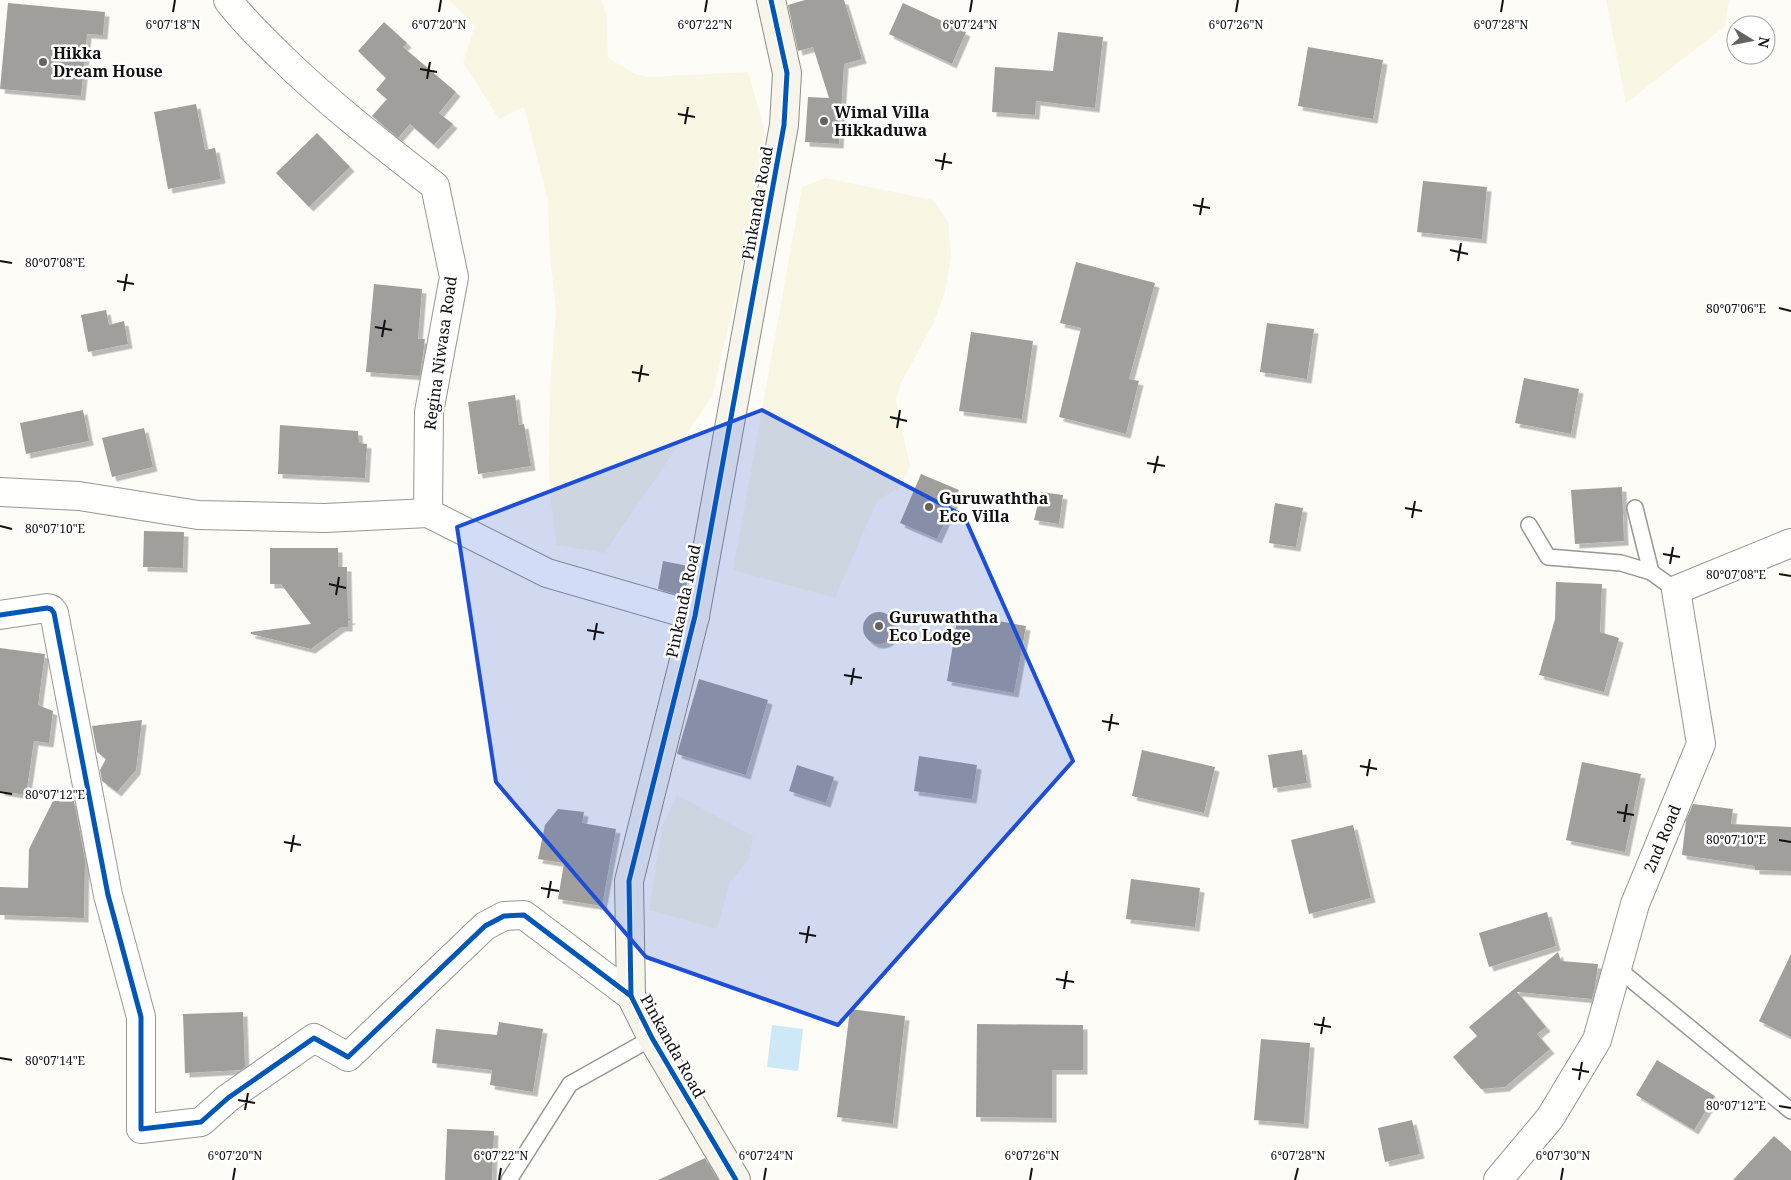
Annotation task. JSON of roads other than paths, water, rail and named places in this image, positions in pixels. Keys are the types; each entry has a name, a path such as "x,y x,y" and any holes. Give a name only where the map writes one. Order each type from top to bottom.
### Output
{"street":[{"name":"Regina Niwasa Road","path":"228,0 241,18 309,84 359,127 434,186 454,276 429,412 428,513"},
{"name":"Pinkanda Road","path":"736,1180 652,1038 631,996 629,881 695,616 784,125 787,73 771,0"},
{"path":"0,492 79,496 198,515 325,518 428,513 546,573 695,616"},
{"path":"1676,590 1791,543"},
{"name":"2nd Road","path":"1498,1180 1550,1118 1597,1040 1635,904 1701,744 1676,590"},
{"path":"0,615 46,608 54,613 108,895 141,1017 142,1129 200,1122 228,1098 314,1038 348,1057 485,926 504,916 524,915 631,996"}],"lane":[{"path":"1635,508 1651,572"},
{"path":"1529,525 1548,557 1621,563 1651,572 1676,590"},
{"path":"1617,968 1791,1111"},
{"path":"509,1180 570,1084 652,1038"}],"water":[{"path":"772,1025 803,1029 798,1071 767,1067"}],"place":[{"name":"Hikka Dream House","path":"43,62"},
{"name":"Wimal Villa Hikkaduwa","path":"824,121"},
{"name":"Guruwaththa Eco Villa","path":"929,507"},
{"name":"Guruwaththa Eco Lodge","path":"879,626"}]}
